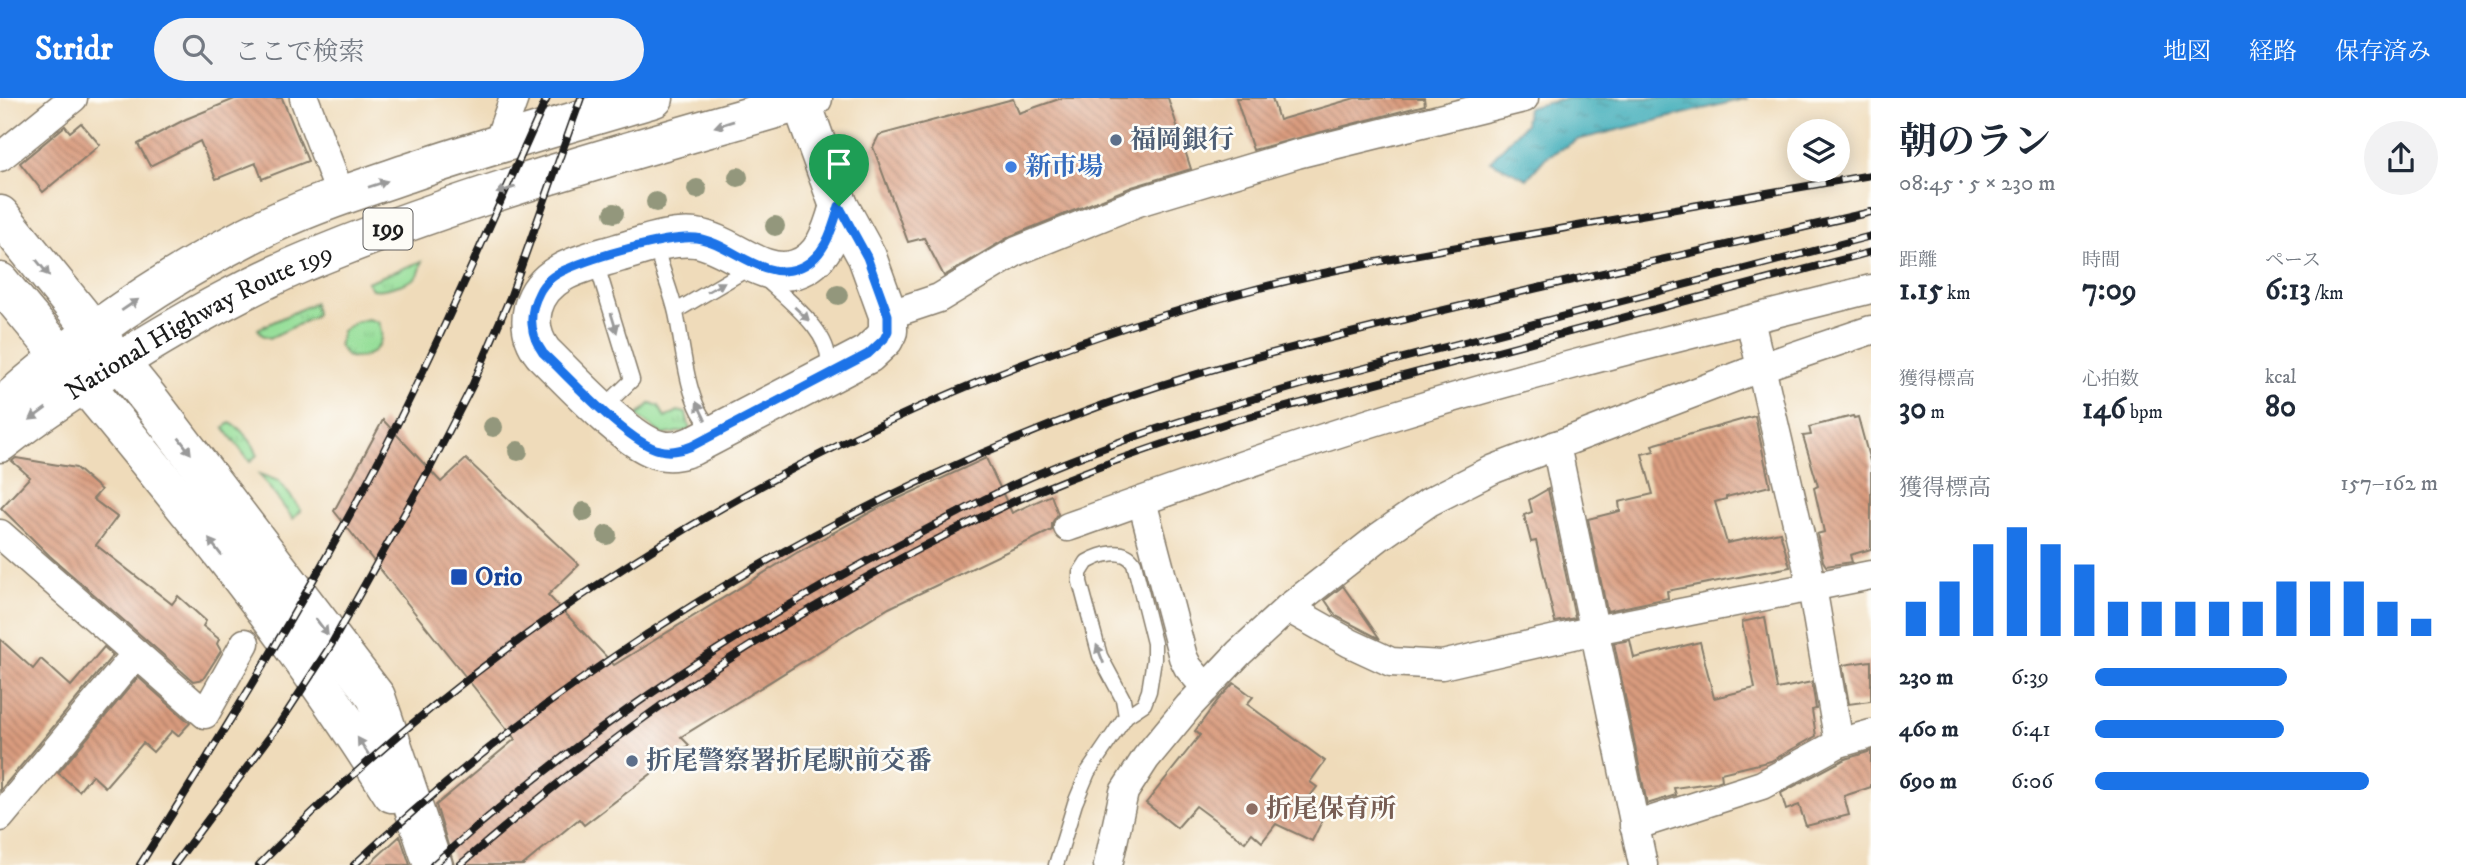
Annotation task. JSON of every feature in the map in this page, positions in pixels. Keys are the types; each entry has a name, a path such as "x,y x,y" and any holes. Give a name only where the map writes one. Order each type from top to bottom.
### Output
{"main road":[{"name":"National Highway Route 199","path":"0,443 72,369 94,330 132,302 272,224 341,196 498,144 654,98"},
{"name":"National Highway Route 199","path":"0,408 72,369 119,362 252,286 375,234 520,185 805,99"},
{"path":"805,99 839,206 867,257 888,315 888,331 876,348 723,430 680,450 658,450 628,434 536,344 531,322 535,301 548,281 567,269 659,241 684,237 722,246 756,264 782,271 793,270 810,261 829,238 839,206"},
{"path":"0,215 119,362 376,697 429,855"},
{"path":"0,282 258,601 342,714 429,855"}],"street":[{"path":"0,157 73,98"},
{"path":"304,98 341,196"},
{"path":"498,144 514,98"},
{"path":"888,315 939,298 1017,251 1138,202 1297,154 1524,98"},
{"path":"1068,527 1280,452 1400,414 1524,378 1871,289"},
{"path":"1750,320 1812,587 1839,743"},
{"path":"1108,865 1124,792 1146,758 1239,653 1289,608 1379,537 1429,502 1494,469 1762,367 1871,330"},
{"path":"1556,445 1643,865"},
{"path":"1142,501 1183,657 1206,688"},
{"path":"0,534 205,713 245,643"},
{"path":"1289,608 1350,643 1391,662 1442,665 1595,629 1871,575"},
{"path":"0,817 136,654"},
{"path":"1634,826 1762,785 1839,743 1871,734"}],"lane":[{"path":"660,261 676,311 690,382 702,418 711,427 723,430"},
{"path":"588,262 599,272 632,380 602,409"},
{"path":"676,311 756,264 763,277 817,330 829,363 823,378"},
{"path":"1056,865 1081,786 1126,716 1144,704 1149,691 1154,643 1134,563 1130,556 1118,553 1087,562 1082,566 1080,582 1100,656 1123,699 1126,716"}],"green space":[{"path":"422,261 420,272 405,283 372,289 367,282"},
{"path":"314,303 316,314 312,318 270,338 262,335 258,329"},
{"path":"368,319 378,322 381,330 379,345 362,357 346,356 339,345 342,331 355,322"},
{"path":"651,403 659,406 665,418 678,411 686,413 690,430 663,435 637,416"},
{"path":"230,423 242,432 253,446 257,455 250,462 224,428"},
{"path":"259,474 279,481 301,510 293,519"}],"water":[{"path":"1567,98 1748,98 1577,140 1546,157 1527,179 1490,161 1525,124 1527,108"}],"building":[{"path":"237,98 282,98 308,161 262,179 256,163 216,179 200,141 150,166 138,144 186,119"},
{"path":"1062,98 1168,98 1191,169 1132,187 1011,236 944,276 924,238 908,242 873,147 879,135 1013,99 1019,113"},
{"path":"1236,98 1272,98 1279,120 1355,98 1424,98 1425,105 1253,150"},
{"path":"81,123 100,145 43,192 20,163 65,126 70,132"},
{"path":"1755,416 1770,486 1715,502 1727,543 1780,532 1790,567 1667,591 1668,598 1607,611 1588,519 1620,511 1619,502 1653,494 1642,454 1654,451 1652,445"},
{"path":"1858,417 1871,465 1871,549 1850,555 1852,562 1826,566 1817,534 1824,532 1814,488 1818,486 1803,436 1811,435 1809,427"},
{"path":"383,420 441,482 466,459 579,565 548,595 614,665 798,552 880,507 986,458 1012,513 1051,495 1058,514 1052,523 1052,530 889,608 681,737 689,745 584,825 579,819 523,865 454,865 436,805 515,739 334,511"},
{"path":"16,458 76,468 101,490 93,499 117,517 96,545 172,604 178,596 206,621 203,626 219,639 217,644 221,651 203,679 193,681 50,556 1,508 30,477 12,461"},
{"path":"1548,489 1575,618 1555,622 1536,541 1531,542 1524,515 1532,512 1529,500"},
{"path":"1343,586 1380,639 1336,616 1325,600"},
{"path":"1765,617 1777,689 1812,682 1816,736 1771,761 1721,773 1722,780 1717,782 1674,788 1676,795 1647,804 1614,643 1630,640 1634,658 1700,642 1714,698 1755,688 1742,622"},
{"path":"0,639 33,669 41,659 71,686 104,647 113,655 0,791"},
{"path":"1871,661 1871,701 1849,704 1842,665"},
{"path":"138,677 190,723 178,736 172,731 153,752 143,743 105,787 92,775 79,791 58,773"},
{"path":"1234,683 1253,697 1247,704 1325,761 1310,782 1317,787 1299,811 1322,821 1312,841 1276,824 1262,842 1252,833 1245,842 1196,806 1177,828 1146,803 1200,735 1195,731"},
{"path":"1871,751 1871,787 1844,796 1849,815 1806,826 1799,805 1786,810 1781,793 1845,759"},
{"path":"400,836 410,865 368,865"}],"railway":[{"path":"140,865 266,662 354,507 426,366 547,98"},
{"path":"174,865 278,726 331,645 430,468 473,384 511,295 581,98"},
{"path":"259,865 364,765 476,672 594,588 717,511 845,442 977,382 1113,332 1288,281 1434,251 1871,175"},
{"path":"354,865 435,793 520,725 607,661 698,602 792,547 888,497 987,451 1126,397 1244,361 1461,306 1871,212"},
{"path":"433,865 543,772 720,648 843,574 984,499 1044,471 1157,429 1315,381 1871,236"},
{"path":"460,865 601,750 743,650 911,553 1042,489 1233,421 1871,252"}],"place":[{"name":"福岡銀行","path":"1116,140"},
{"name":"新市場","path":"1011,167"},
{"name":"Orio","path":"459,577"},
{"name":"折尾警察署折尾駅前交番","path":"632,761"},
{"name":"折尾保育所","path":"1252,809"}],"route":[{"path":"839,206 867,257 888,315 888,331 884,339 868,354 692,446 668,451 638,442 536,344 531,322 535,301 548,281 567,269 659,241 684,237 722,246 774,270 793,270 810,261 824,246 839,206"}]}
